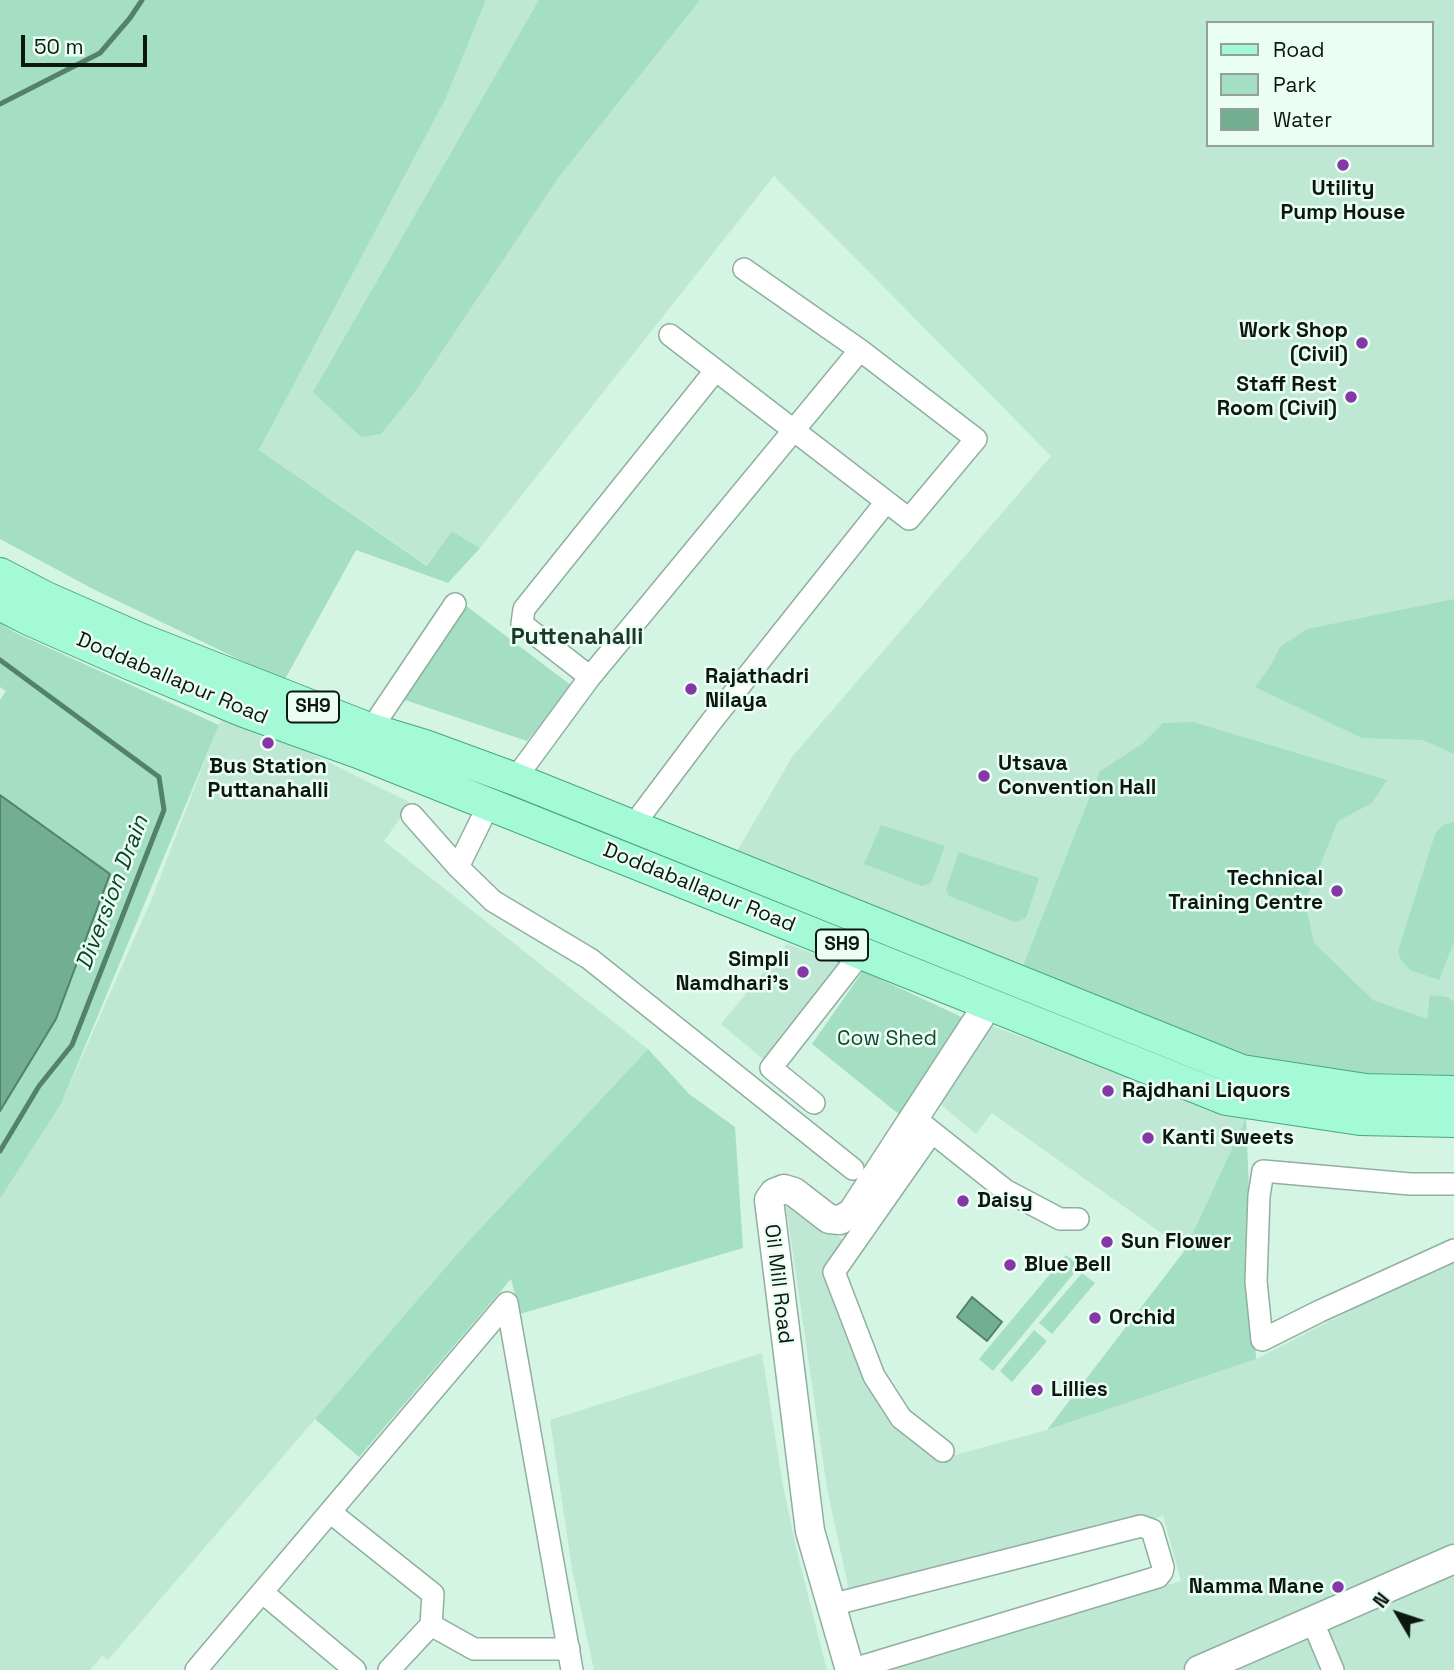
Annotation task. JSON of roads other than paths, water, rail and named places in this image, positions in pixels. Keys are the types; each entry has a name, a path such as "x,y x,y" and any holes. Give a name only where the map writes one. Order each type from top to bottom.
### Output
{"main road":[{"name":"Doddaballapur Road","path":"0,574 46,598 364,740 489,804 1226,1099 1360,1119 1454,1122"},
{"name":"Doddaballapur Road","path":"0,604 131,664 244,711 364,740 425,746 514,779 1242,1071 1366,1090 1454,1093"},
{"path":"858,1221 924,1125 989,1003"},
{"name":"Oil Mill Road","path":"850,1670 810,1531 768,1205 774,1193 784,1189 794,1192 829,1219 858,1221"},
{"path":"1199,1670 1454,1559"}],"street":[{"path":"670,335 909,519 975,439 860,351 744,269"},
{"path":"514,779 590,677 860,351"},
{"path":"590,677 522,624 524,609 715,371"},
{"path":"632,827 711,722 886,502"},
{"path":"364,740 455,604"},
{"path":"458,867 489,804"},
{"path":"412,815 458,867 493,901 590,959 853,1168"},
{"path":"814,1103 771,1068 862,953"},
{"path":"924,1125 1005,1190 1060,1219 1078,1219"},
{"path":"1454,1184 1410,1184 1263,1171 1259,1196 1256,1281 1262,1340 1454,1250"},
{"path":"858,1221 834,1272 874,1376 901,1418 943,1451"},
{"path":"198,1670 507,1303 570,1660 474,1649 431,1625"},
{"path":"330,1512 433,1594 431,1625 389,1670"},
{"path":"831,1605 1141,1526 1152,1530 1163,1567 1158,1577 850,1670"},
{"path":"262,1592 355,1670"},
{"path":"1312,1620 1333,1670"}],"water":[{"path":"0,795 110,874 56,1019 0,1111"},
{"path":"972,1297 1002,1322 987,1341 957,1317"}],"waterway":[{"path":"0,104 100,53 142,0"},
{"name":"Diversion Drain","path":"0,660 159,777 164,810 72,1045 39,1086 0,1151"}],"place":[{"name":"Utility Pump House","path":"1343,165"},
{"name":"Work Shop (Civil)","path":"1362,343"},
{"name":"Staff Rest Room (Civil)","path":"1351,397"},
{"name":"Rajathadri Nilaya","path":"691,689"},
{"name":"Bus Station Puttanahalli","path":"268,743"},
{"name":"Utsava Convention Hall","path":"984,776"},
{"name":"Technical Training Centre","path":"1337,891"},
{"name":"Simpli Namdhari's","path":"803,972"},
{"name":"Rajdhani Liquors","path":"1108,1091"},
{"name":"Kanti Sweets","path":"1148,1138"},
{"name":"Daisy","path":"963,1201"},
{"name":"Sun Flower","path":"1107,1242"},
{"name":"Blue Bell","path":"1010,1265"},
{"name":"Orchid","path":"1095,1318"},
{"name":"Lillies","path":"1037,1390"},
{"name":"Namma Mane","path":"1338,1587"}],"district":[{"name":"Puttenahalli","path":"577,638"}],"park label":[{"name":"Cow Shed","path":"887,1039"}]}
